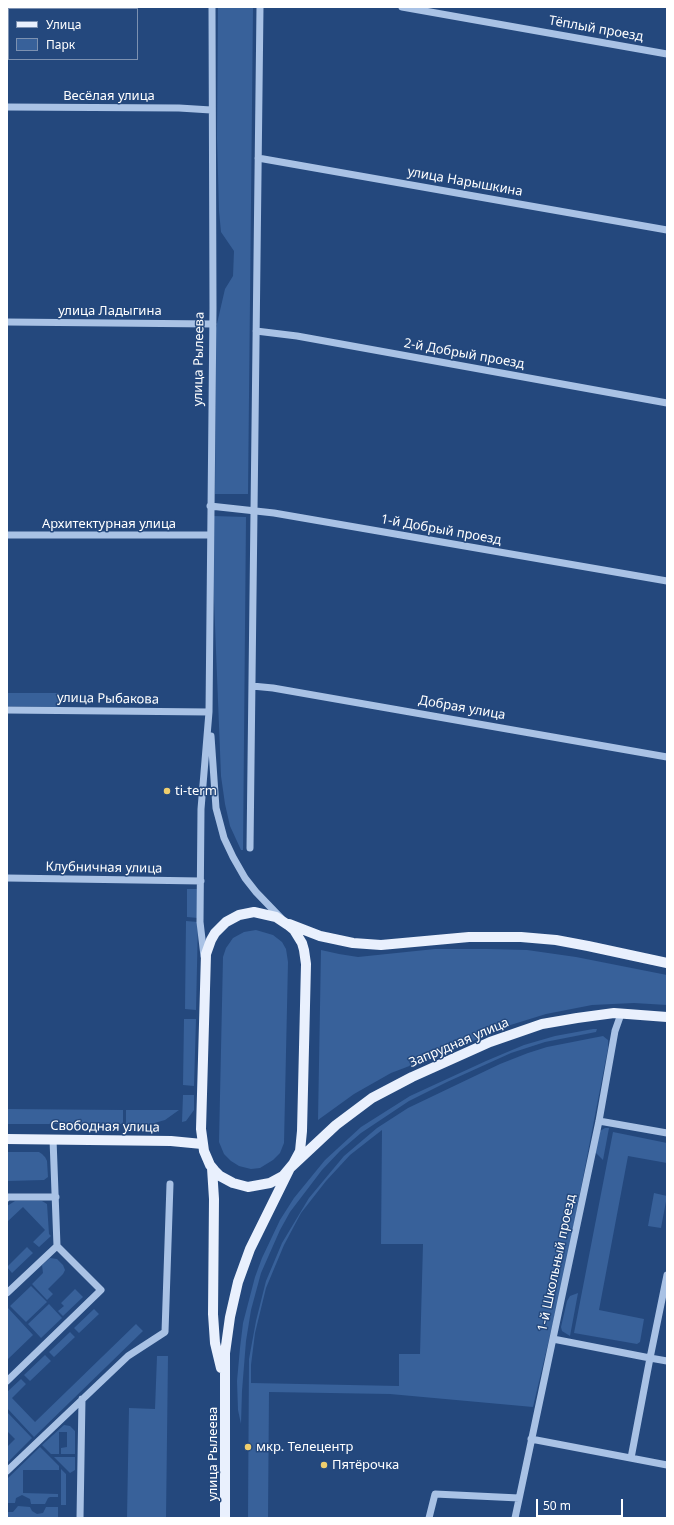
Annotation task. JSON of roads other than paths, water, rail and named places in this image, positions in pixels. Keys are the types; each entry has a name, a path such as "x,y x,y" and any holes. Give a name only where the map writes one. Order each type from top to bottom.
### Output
{"main road":[{"path":"226,1390 215,1343 213,1314 214,1212 212,1168 206,1158 202,1144 205,963 206,954 211,940 220,928 232,918 246,913 261,913 276,917 320,936 353,943 381,945 464,937 521,937 573,943 667,964"},
{"path":"226,1390 226,1343 230,1313 238,1282 257,1233 290,1168 297,1158 301,1143 306,964 302,943 294,930 285,922"},
{"name":"Запрудная улица","path":"212,1168 227,1180 248,1187 270,1183 283,1176 326,1134 350,1114 380,1094 412,1077 490,1042 524,1029 571,1018 614,1013 667,1017"},
{"name":"Свободная улица","path":"7,1138 171,1141 202,1144"},
{"name":"улица Рылеева","path":"225,1518 226,1390"}],"street":[{"name":"улица Рылеева","path":"212,7 212,324 209,712 214,793 218,816 227,845 242,873 256,892 285,922"},
{"path":"250,848 260,7"},
{"name":"Тёплый проезд","path":"402,7 667,54"},
{"name":"Весёлая улица","path":"7,107 179,108 211,110"},
{"name":"улица Нарышкина","path":"258,158 667,230"},
{"name":"улица Ладыгина","path":"7,322 212,324"},
{"name":"2-й Добрый проезд","path":"256,331 297,336 667,403"},
{"name":"1-й Добрый проезд","path":"210,506 254,510 667,581"},
{"name":"Архитектурная улица","path":"7,535 210,536"},
{"name":"Добрая улица","path":"252,686 280,689 667,757"},
{"name":"улица Рыбакова","path":"7,710 209,712"},
{"name":"улица Рылеева","path":"205,963 200,922 201,810 209,712"},
{"name":"Клубничная улица","path":"7,878 201,881"},
{"name":"1-й Школьный проезд","path":"515,1518 599,1120 614,1031 621,1014"},
{"path":"599,1120 667,1133"},
{"path":"7,1381 101,1290 57,1246 53,1139"},
{"path":"7,1471 128,1356 165,1332 170,1184"},
{"path":"7,1198 56,1197"},
{"path":"7,1293 57,1246"},
{"path":"631,1458 667,1275"},
{"path":"553,1339 667,1361"},
{"path":"80,1518 82,1399"},
{"path":"531,1438 667,1465"},
{"path":"429,1518 435,1494 519,1498"}],"place":[{"name":"ti-term","path":"167,791"},
{"name":"мкр. Телецентр","path":"248,1447"},
{"name":"Пятёрочка","path":"324,1465"}]}
